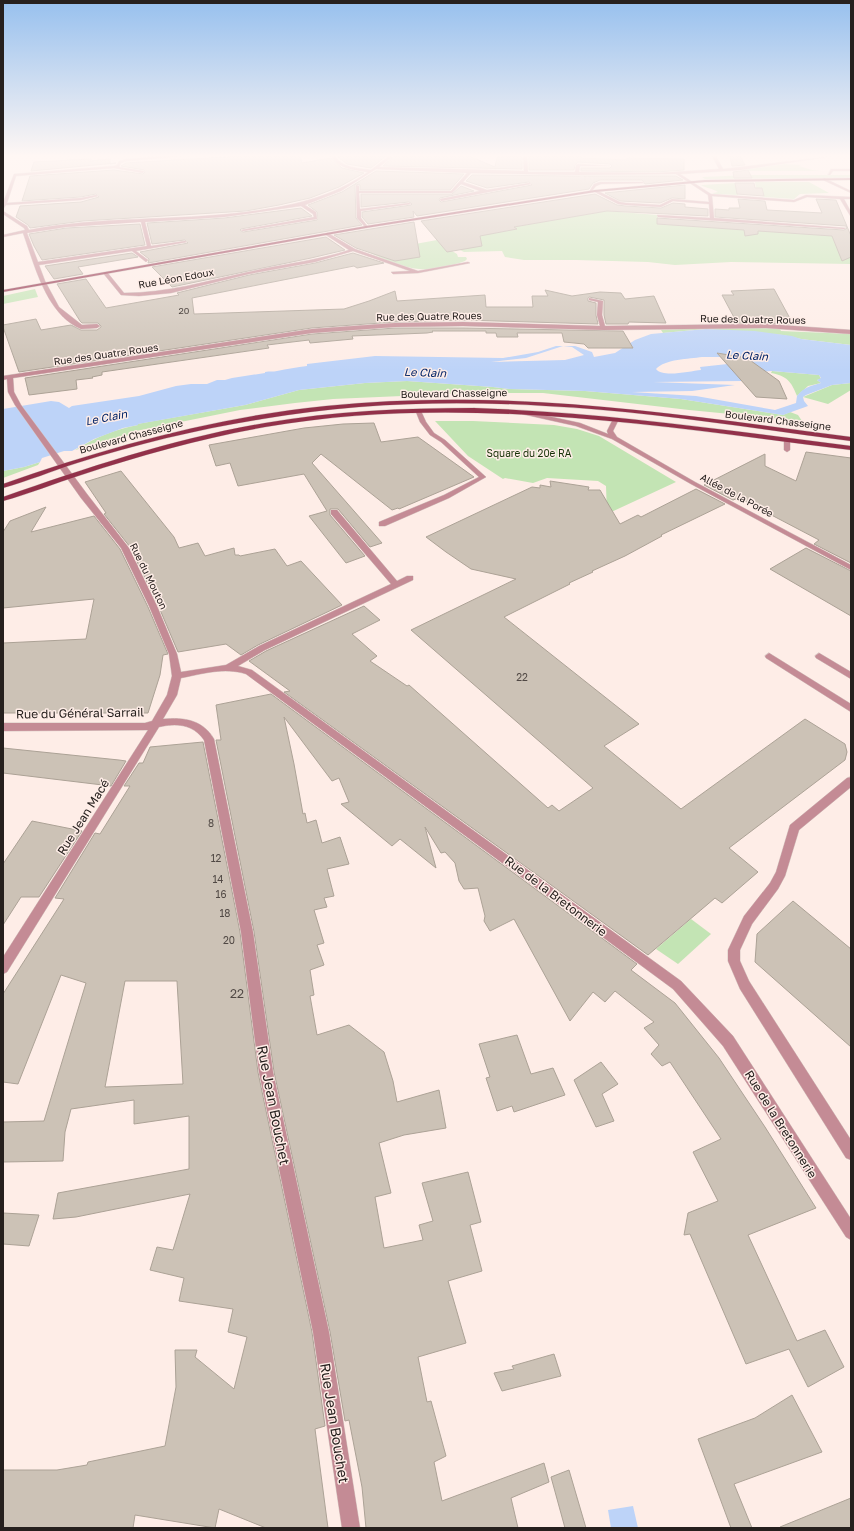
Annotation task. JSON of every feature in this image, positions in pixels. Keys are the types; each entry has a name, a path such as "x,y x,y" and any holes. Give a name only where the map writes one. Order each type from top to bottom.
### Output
{"main road":[{"path":"3,291 364,227"},
{"name":"Boulevard Chasseigne","path":"3,486 61,465 169,436 227,423 285,413 341,406 450,402 511,402 588,407 851,440"},
{"name":"Boulevard Chasseigne","path":"3,499 69,476 165,448 261,426 318,418 419,412 516,412 616,419 851,448"}],"street":[{"path":"25,227 27,230 25,236 57,308 81,326 97,326"},
{"path":"3,236 26,231 60,227"},
{"path":"144,227 149,247"},
{"path":"243,230 259,227"},
{"path":"835,227 844,228"},
{"path":"328,234 353,250 418,272"},
{"path":"37,264 186,242"},
{"path":"133,250 146,261"},
{"name":"Rue Léon Edoux","path":"105,273 123,294 136,295 207,283 353,250"},
{"path":"393,273 418,272 468,263"},
{"path":"591,300 603,299 601,323 604,328"},
{"name":"Rue des Quatre Roues","path":"6,377 312,332 357,327 464,324 604,328 766,326 851,332"},
{"name":"Rue du Mouton","path":"6,377 11,392 18,405 69,476 125,548 153,606 173,654 177,676"},
{"path":"382,524 433,503 483,477 443,441 432,434 423,422 419,412"},
{"name":"Allée de la Porée","path":"516,412 578,424 614,438 851,568"},
{"path":"614,438 610,431 616,419"},
{"path":"787,440 787,450"},
{"path":"334,512 396,585"},
{"path":"229,667 262,648 410,578"},
{"path":"768,656 851,709"},
{"path":"819,656 851,676"},
{"name":"Rue de la Bretonnerie","path":"177,676 229,667 249,672 677,985 728,1041 851,1232"},
{"name":"Rue Jean Macé","path":"3,968 157,723 172,695 177,676"},
{"name":"Rue Jean Bouchet","path":"157,723 177,722 197,725 205,731 209,739 247,932 266,1072 321,1332 351,1528"},
{"name":"Rue du Général Sarrail","path":"3,727 145,727 157,723"},
{"path":"851,781 794,828 781,873 774,886 748,920 737,941 734,950 734,961 744,985 851,1153"}],"green space":[{"path":"515,227 708,227 851,237 851,264 731,262 675,265 648,262 524,260 505,257 502,251 464,252 458,249 452,251 457,254 458,257 466,257 467,259 465,261 442,268 424,269 411,268 396,264 359,248 388,249 437,240 440,242 517,229"},
{"path":"35,289 38,297 3,304 3,296"},
{"path":"702,328 772,328 780,329 781,331 851,334 851,345 801,339 783,335 705,329 663,333 661,330"},
{"path":"772,371 819,375 821,379 817,380 821,383 808,386 797,396 793,386 788,380 771,373"},
{"path":"407,381 509,389 585,391 681,399 783,415 790,412 798,415 802,421 689,410 543,393 471,393 333,399 240,410 131,432 132,434 129,435 75,450 105,434 138,425 137,424 245,405 299,390 365,383"},
{"path":"851,383 851,390 828,404 803,397 832,385"},
{"name":"Square du 20e RA","path":"435,421 473,421 554,425 577,429 599,436 676,482 607,514 606,486 598,481 547,478 533,483 505,478 503,479 468,456"},
{"path":"40,462 38,465 3,478 3,471"},
{"path":"691,919 711,934 678,964 656,949"}],"water":[{"name":"Le Clain","path":"706,329 755,331 792,336 801,339 851,345 851,383 832,385 806,395 803,397 808,406 783,415 681,399 585,391 509,389 407,381 365,383 299,390 245,405 138,424 94,439 72,451 64,451 42,458 40,462 3,471 3,409 51,401 59,402 69,408 72,406 139,396 176,386 207,384 217,380 225,380 307,366 307,364 375,356 503,358 538,352 556,346 563,346 575,346 592,352 594,357 615,353 635,340 651,334","holes":["563,346 572,347 584,355 565,360 491,362 526,358","702,357 752,357 755,361 700,367 701,370 670,374 659,372 656,369 665,363","772,371 819,375 821,378 817,380 821,383 808,387 802,391 797,396 796,403 775,410 696,396 632,392 692,391 735,385 653,382 742,381 748,373"]},
{"path":"633,1506 638,1528 611,1528 608,1510"}],"building":[{"path":"141,227 145,245 42,260 29,234 66,228"},
{"path":"148,227 249,227 240,230 243,232 271,227 348,227 148,263 149,259 140,252 188,243 185,240 152,244"},
{"path":"380,227 415,227 420,257 395,261 356,248 334,235"},
{"path":"426,227 515,227 517,229 480,236 482,246 447,252"},
{"path":"707,227 804,227 844,230 847,228 851,236 851,257 842,261 832,236 758,231 758,234 745,236 744,230"},
{"path":"326,237 345,250 172,287 152,267"},
{"path":"132,253 138,257 78,267 83,274 54,279 45,266"},
{"path":"353,253 384,263 357,268 354,266 192,298 194,314 344,309 395,291 397,301 485,295 486,307 533,307 532,296 548,296 545,290 572,296 600,292 621,293 625,299 654,296 666,323 629,322 628,324 606,324 604,315 604,300 589,297 588,301 596,303 598,324 463,320 395,322 312,328 19,372 3,327 3,325 36,319 41,330 71,325 81,330 97,330 101,327 98,323 82,323 57,284 86,279 106,308 179,295 177,293 249,275 315,263"},
{"path":"774,289 793,324 737,323 722,295 734,295 731,291"},
{"path":"395,328 623,331 633,348 588,348 584,344 564,342 562,333 517,333 518,337 497,337 496,333 486,333 486,331 432,331 433,332 427,333 352,336 353,339 310,343 309,340 267,345 269,348 102,372 102,375 92,377 93,378 76,380 77,389 29,395 25,378 312,334"},
{"path":"717,353 747,358 779,381 787,399 756,397"},
{"path":"374,423 381,442 418,437 474,477 399,509 392,510 321,454 312,463 382,543 370,547 338,509 330,509 330,515 365,556 346,563 309,516 327,511 304,474 238,486 230,463 216,466 209,445 304,428 343,424"},
{"path":"806,452 851,458 851,563 814,544 819,540 739,498 733,500 704,485 765,454 765,466 796,481"},
{"path":"121,471 174,537 179,548 198,543 205,556 234,548 235,555 240,556 275,549 287,566 301,561 342,605 258,645 241,655 226,644 178,652 158,605 130,547 104,514 106,513 85,482"},
{"path":"550,481 589,487 588,490 600,490 620,524 638,515 641,517 696,489 725,504 661,535 662,536 625,556 592,571 593,572 504,617 639,724 604,746 681,809 805,719 845,744 847,752 845,760 729,848 758,872 722,903 715,898 648,955 284,692 290,691 249,661 266,651 364,606 380,620 352,634 377,656 370,661 407,686 409,685 548,808 552,805 559,811 593,788 411,630 516,579 471,569 426,537 532,487 540,488 540,485 551,487"},
{"path":"46,507 31,532 94,516 120,549 148,607 168,654 163,655 160,675 148,713 3,713 3,643 86,639 94,599 3,608 3,532 10,521"},
{"path":"806,548 851,571 851,616 770,569"},
{"path":"271,694 637,964 631,970 675,1003 719,1058 816,1208 748,1235 797,1341 825,1330 844,1367 808,1387 789,1349 746,1364 690,1234 684,1235 688,1213 718,1201 693,1152 721,1139 670,1062 662,1066 651,1054 659,1045 644,1028 654,1022 615,991 605,1002 593,992 570,1021 514,919 490,931 484,921 485,916 478,888 464,889 459,881 455,863 445,852 441,853 425,827 436,868 400,839 392,846 341,804 349,802 339,778 332,781 284,717 303,814 305,813 307,823 316,820 322,843 340,837 349,864 327,869 334,896 324,898 327,907 314,910 324,943 317,945 324,965 310,970 314,995 310,996 317,1035 349,1025 384,1052 393,1081 397,1102 439,1090 446,1128 404,1135 379,1143 391,1193 375,1197 384,1248 423,1240 419,1225 433,1221 422,1183 468,1172 481,1222 470,1225 482,1271 448,1281 466,1343 418,1357 427,1402 431,1401 446,1456 434,1462 442,1501 544,1463 549,1482 511,1498 518,1528 366,1528 362,1487 349,1420 345,1421 330,1332 274,1072 254,932 216,740 221,740 216,705"},
{"path":"203,742 240,932 258,1072 312,1332 325,1426 315,1429 328,1528 266,1528 219,1509 215,1528 135,1515 133,1528 3,1528 3,1470 57,1470 87,1465 88,1462 165,1446 176,1387 175,1350 197,1350 195,1357 234,1389 247,1337 228,1332 233,1309 179,1301 184,1278 150,1270 157,1247 173,1250 190,1194 76,1217 53,1219 58,1193 189,1169 189,1116 134,1124 134,1100 71,1109 65,1132 63,1161 3,1162 3,1122 44,1121 86,983 61,975 18,1084 3,1082 3,994 64,899 55,898 95,833 100,834 130,786 124,786 139,763 143,763 150,747","holes":["125,981 177,981 183,1084 105,1087"]},
{"path":"3,748 126,761 111,786 3,773"},
{"path":"32,821 82,831 39,897 21,897 3,925 3,864"},
{"path":"793,901 851,949 851,1047 755,962 757,934"},
{"path":"517,1035 531,1074 553,1068 565,1095 514,1112 512,1106 497,1111 486,1078 490,1077 479,1044"},
{"path":"601,1062 618,1084 602,1094 614,1121 596,1127 574,1080"},
{"path":"3,1213 39,1215 29,1246 3,1244"},
{"path":"554,1354 561,1376 502,1391 494,1373 514,1369 512,1366"},
{"path":"792,1395 822,1452 734,1484 752,1528 731,1528 698,1439 755,1418"},
{"path":"569,1470 586,1528 565,1528 551,1477"},
{"path":"851,1498 851,1528 780,1528 780,1527"}]}
